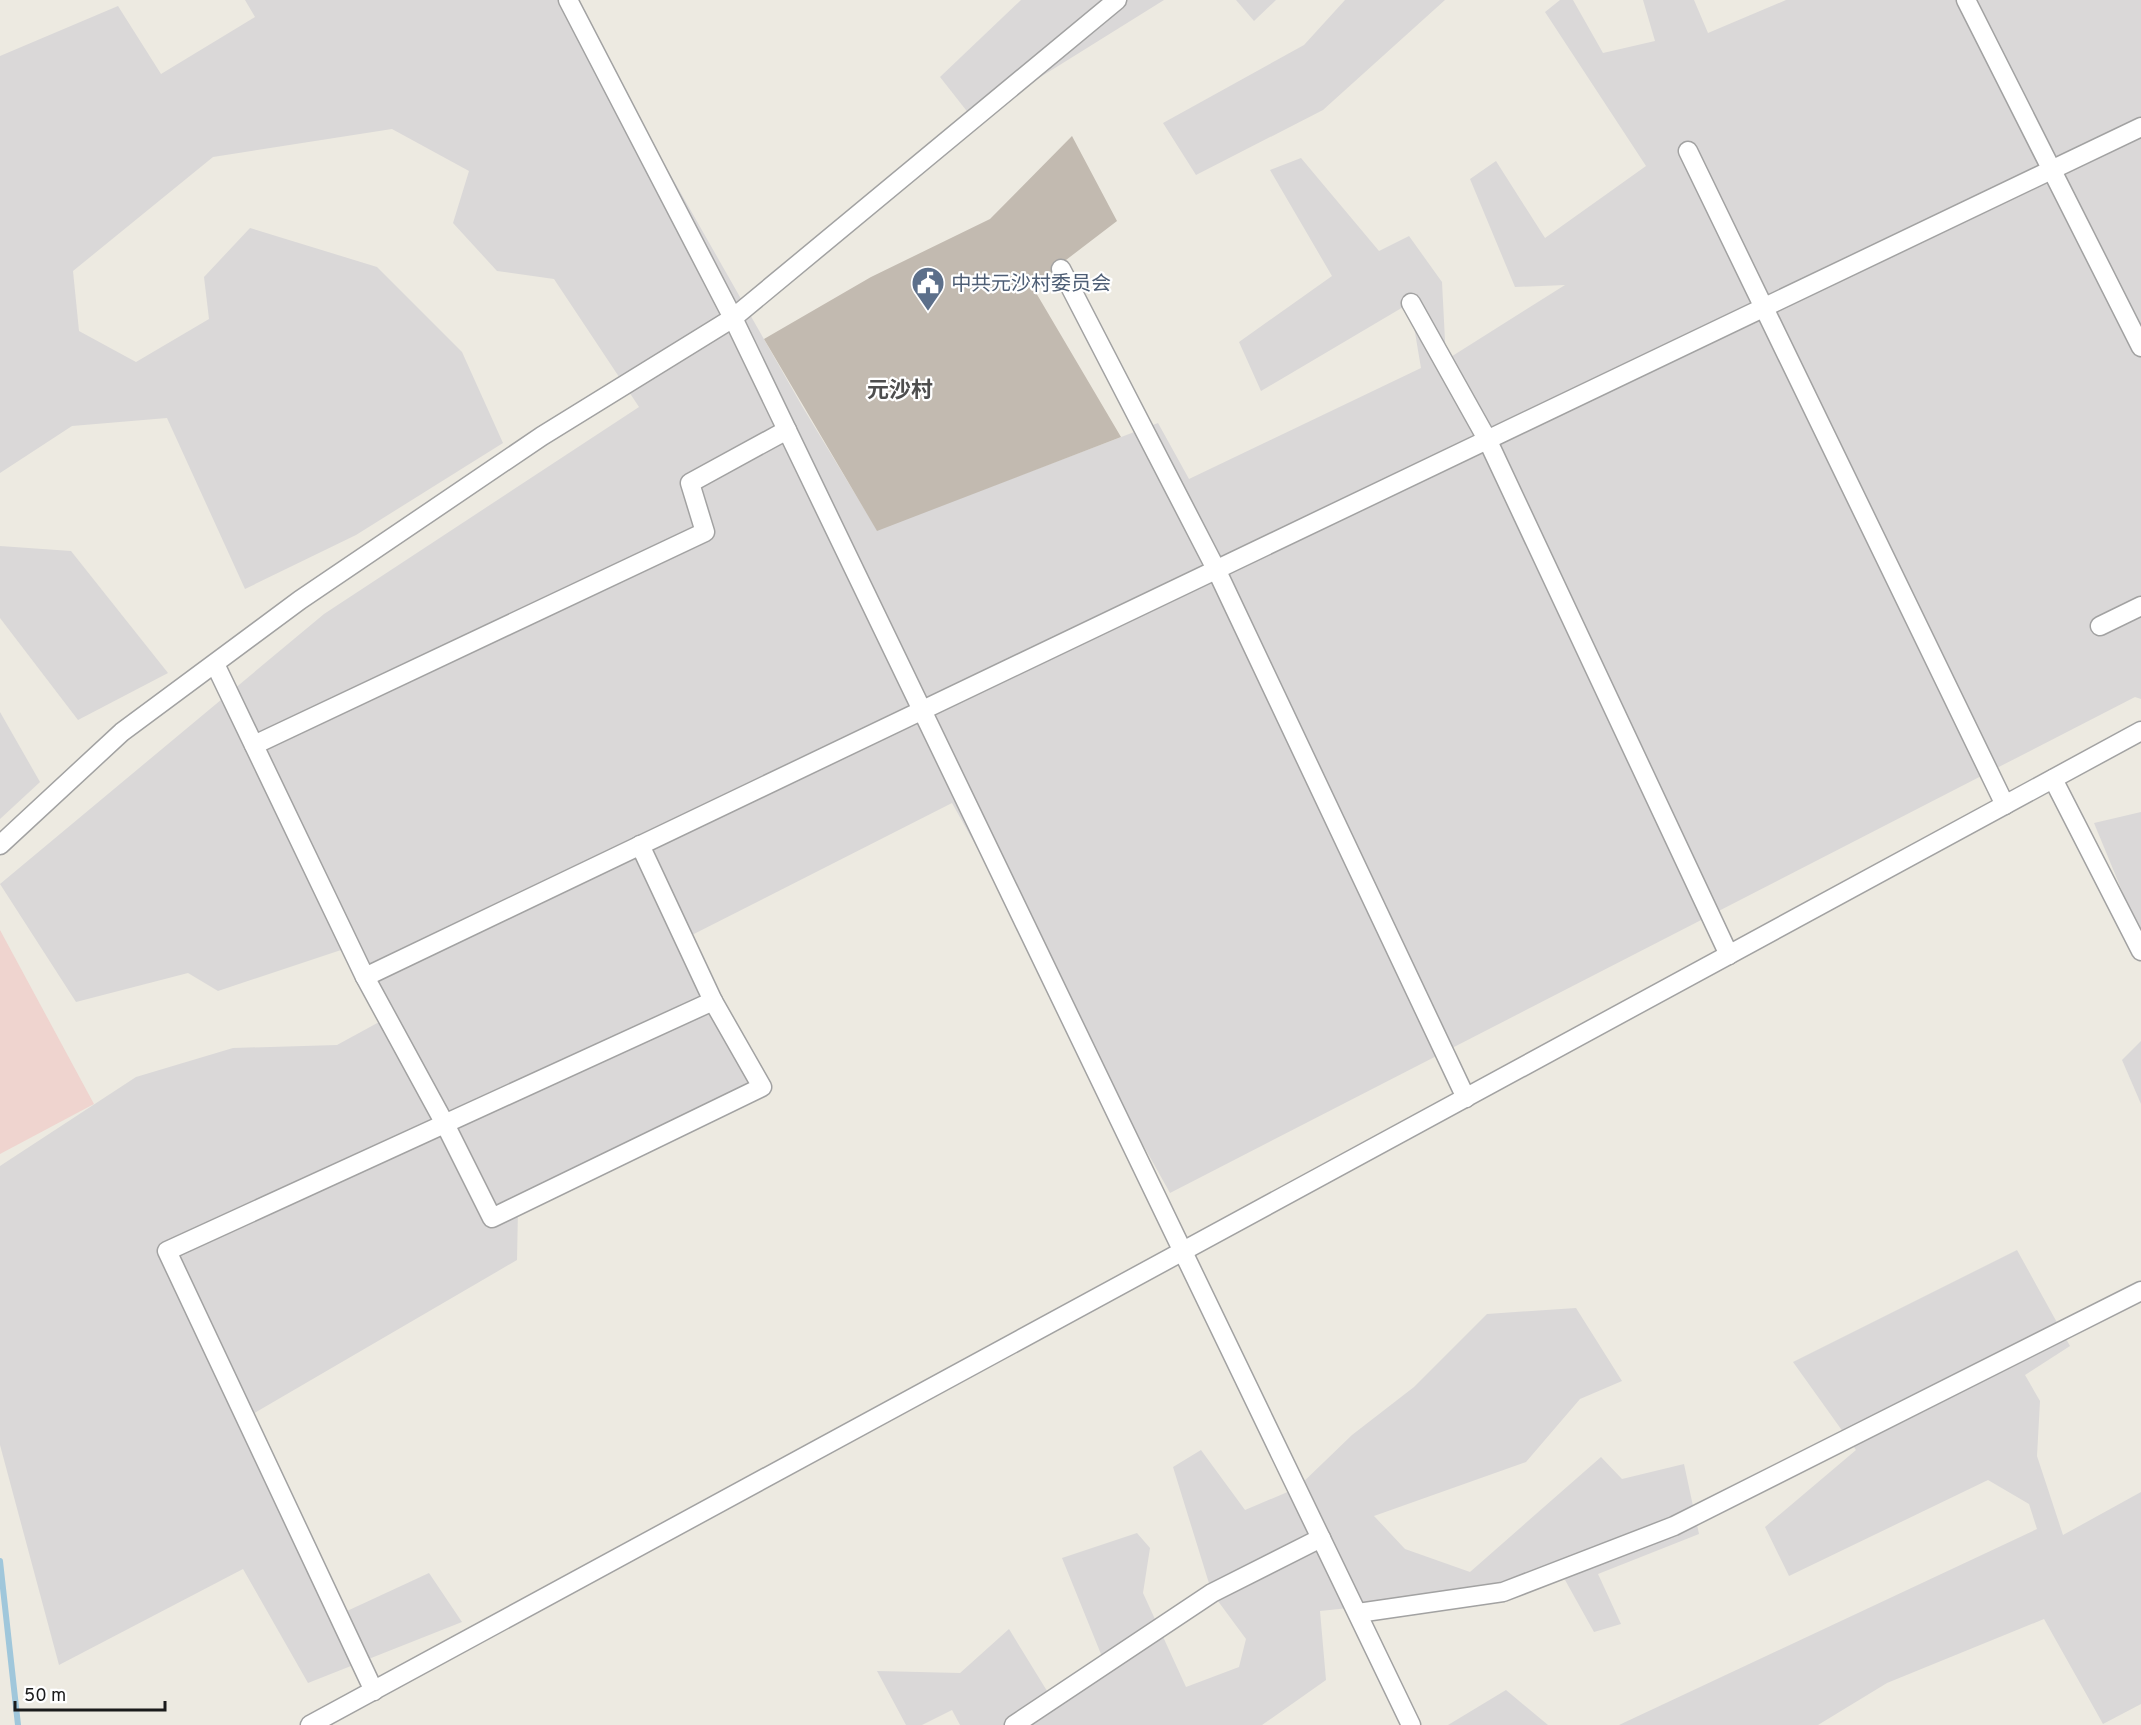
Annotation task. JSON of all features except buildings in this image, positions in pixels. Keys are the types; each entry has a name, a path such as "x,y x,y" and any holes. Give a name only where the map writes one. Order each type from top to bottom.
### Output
{"street":[{"path":"568,0 733,318 1411,1725"},
{"path":"0,845 122,732 300,600 542,436 733,318 1117,0"},
{"path":"1965,0 2141,347"},
{"path":"365,977 2141,127"},
{"path":"1688,151 2005,805"},
{"path":"1061,269 1216,569 1466,1098"},
{"path":"1411,303 1487,439 1729,955"},
{"path":"254,745 705,531 690,483 787,430"},
{"path":"2100,626 2141,606"},
{"path":"214,664 365,977 445,1124 492,1218 762,1087 712,1002 640,845"},
{"path":"310,1725 2141,731"},
{"path":"2053,779 2134,921 2141,951"},
{"path":"374,1690 167,1251 712,1002"},
{"path":"1358,1614 1503,1592 1674,1526 2141,1291"},
{"path":"1014,1725 1212,1593 1321,1538"}],"shaded area":[{"path":"245,0 571,0 802,406 877,530 1158,423 1189,479 1421,368 1410,303 1261,391 1239,342 1332,276 1270,170 1301,158 1379,251 1409,236 1442,282 1446,360 1565,285 1515,287 1470,179 1496,161 1545,238 1646,166 1545,12 1560,0 1573,0 1603,53 1655,41 1643,0 1694,0 1708,33 1786,0 2141,0 2141,699 2135,697 1170,1193 952,803 684,939 749,1081 714,1110 518,1209 517,1260 246,1418 347,1611 429,1573 462,1622 308,1683 243,1569 59,1665 0,1445 0,1166 136,1077 233,1048 337,1045 381,1021 350,947 218,991 188,973 76,1002 0,884 324,614 639,407 554,279 497,271 453,223 469,171 392,129 213,157 73,271 79,331 136,362 209,319 204,277 250,228 377,267 462,352 503,443 356,535 245,589 167,418 72,426 0,473 0,56 118,6 161,74 255,17"},
{"path":"1021,0 1164,0 973,119 940,77"},
{"path":"1236,0 1276,0 1254,21"},
{"path":"1345,0 1445,0 1323,110 1196,175 1163,123 1304,45"},
{"path":"0,546 71,551 168,673 78,720 0,618"},
{"path":"0,712 40,782 0,819"},
{"path":"2141,812 2141,937 2094,823"},
{"path":"0,930 94,1104 0,1154"},
{"path":"2141,1041 2141,1104 2122,1060"},
{"path":"2017,1250 2070,1346 2025,1375 2040,1401 2037,1456 2063,1535 2141,1492 2141,1704 2103,1724 2044,1619 1887,1683 1818,1725 1619,1725 2037,1529 2029,1504 1988,1480 1789,1576 1765,1527 1856,1450 1793,1362"},
{"path":"1576,1308 1622,1381 1580,1399 1526,1462 1374,1516 1405,1549 1470,1572 1601,1457 1622,1479 1684,1464 1699,1534 1598,1574 1621,1624 1594,1632 1560,1571 1503,1592 1320,1611 1326,1680 1262,1725 960,1725 952,1710 922,1725 906,1725 877,1671 960,1673 1009,1629 1052,1699 1105,1664 1062,1558 1137,1533 1150,1548 1143,1593 1186,1687 1239,1667 1246,1639 1212,1593 1173,1467 1201,1450 1245,1510 1297,1488 1352,1435 1414,1387 1487,1314"},
{"path":"1506,1690 1548,1725 1448,1725"}],"waterway":[{"path":"0,1561 18,1725"}],"place":[{"name":"中共元沙村委员会","path":"928,312"}],"district":[{"name":"元沙村","path":"900,389"}]}
